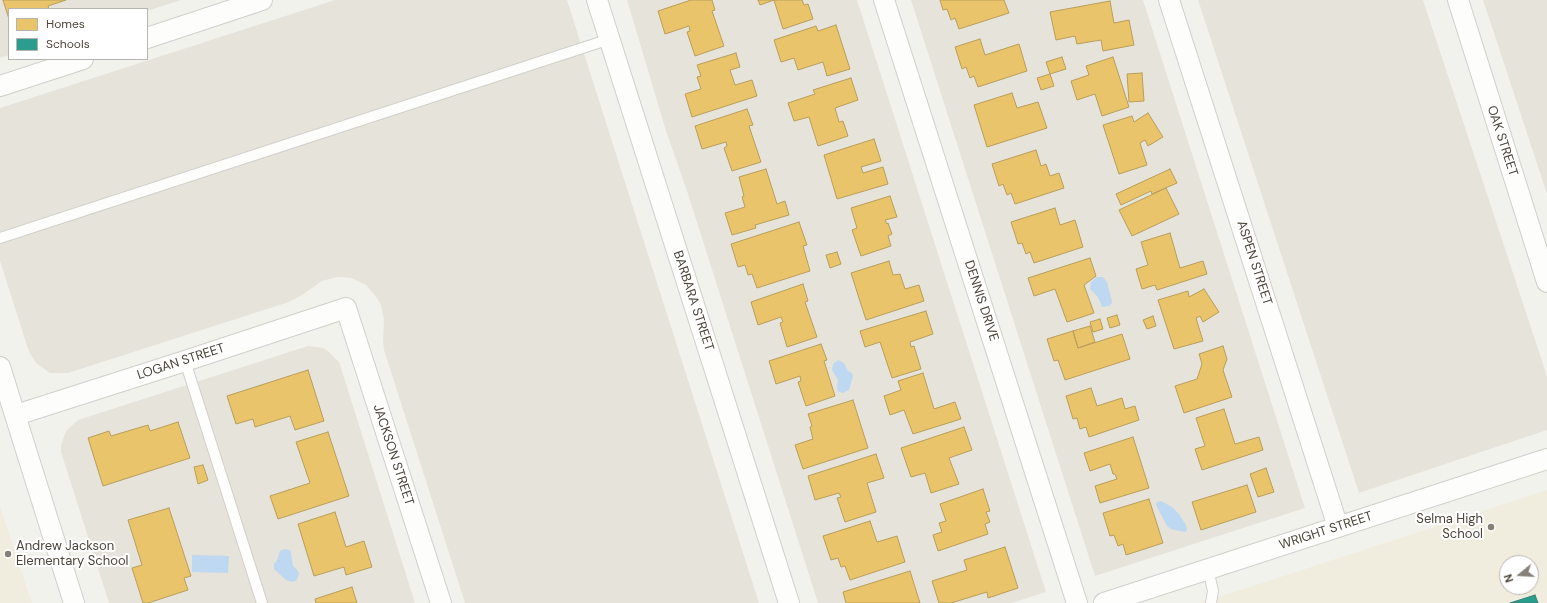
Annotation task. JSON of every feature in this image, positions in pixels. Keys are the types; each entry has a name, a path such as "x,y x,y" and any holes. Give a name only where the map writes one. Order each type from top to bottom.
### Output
{"street":[{"path":"148,38 262,0"},
{"name":"BARBARA STREET","path":"597,0 789,603"},
{"name":"DENNIS DRIVE","path":"884,0 1077,603"},
{"name":"ASPEN STREET","path":"1169,0 1338,527"},
{"name":"OAK STREET","path":"1458,0 1547,282"},
{"path":"0,86 80,60"},
{"name":"LOGAN STREET","path":"16,415 346,308"},
{"name":"JACKSON STREET","path":"346,308 441,603"},
{"path":"0,367 74,603"},
{"name":"WRIGHT STREET","path":"1104,603 1547,459"}],"lane":[{"path":"0,238 610,39"},
{"path":"185,361 262,603"},
{"path":"1208,569 1212,590 1211,603"}],"shaded area":[{"path":"0,0 181,0 148,11 148,8 8,8 8,55 0,58"},
{"path":"335,0 567,0 759,603 465,603 384,350 384,320 381,305 366,285 351,278 337,277 322,281 289,302 68,373 50,373 36,363 29,352 0,261 0,108"},
{"path":"627,0 857,0 1046,592 1012,603 818,603 687,191 666,131"},
{"path":"911,0 1143,0 1305,508 1095,576"},
{"path":"1198,0 1423,0 1547,376 1547,430 1359,493"},
{"path":"1483,0 1547,0 1547,194 1487,12"},
{"path":"308,346 323,348 339,362 415,603 109,603 61,452 61,445 66,431 78,420"},
{"name":"Selma High School","path":"1547,490 1547,603 1199,603 1253,586"},
{"name":"Andrew Jackson Elementary School","path":"0,506 32,603 0,603"}],"water":[{"path":"1097,277 1103,277 1107,282 1112,301 1109,306 1102,307 1098,297 1090,289 1091,282"},
{"path":"838,360 844,363 848,371 852,373 853,376 849,390 843,393 837,390 838,380 832,370 833,364"},
{"path":"1161,501 1172,507 1179,514 1186,525 1187,530 1185,532 1171,529 1167,526 1156,505 1157,502"},
{"path":"284,549 290,550 293,566 299,574 297,580 292,582 286,580 274,569 274,564 280,551"},
{"path":"192,555 229,556 228,573 192,572"}],"building: Homes":[{"path":"3,0 66,0 48,6 49,8 8,8 8,16"},
{"path":"691,0 712,0 715,10 712,11 724,46 695,56 687,32 690,31 689,26 665,34 658,11"},
{"path":"758,0 774,0 760,5"},
{"path":"774,0 802,0 804,5 808,4 813,19 783,29"},
{"path":"940,0 1004,0 1009,13 959,29 955,18 951,20 947,9 943,10"},
{"path":"1110,1 1114,23 1129,20 1134,45 1103,51 1101,40 1077,44 1075,36 1056,40 1050,12"},
{"path":"836,25 850,69 827,76 823,62 798,70 794,58 781,62 774,40 816,26 818,31"},
{"path":"980,39 985,55 1019,44 1027,71 978,87 974,76 970,78 966,67 962,69 955,47"},
{"path":"736,53 740,67 730,70 735,85 752,80 757,96 692,117 685,94 701,89 697,77 701,76 697,65"},
{"path":"1062,57 1066,69 1050,74 1046,62"},
{"path":"1113,57 1129,107 1102,116 1095,94 1077,100 1071,81 1089,75 1086,66"},
{"path":"1142,73 1144,101 1129,102 1127,74"},
{"path":"1050,74 1054,86 1041,90 1037,78"},
{"path":"851,78 858,100 835,108 839,122 843,121 848,136 818,146 809,117 794,121 788,103 815,94 813,90"},
{"path":"1012,93 1017,108 1038,102 1047,128 987,147 974,105"},
{"path":"747,109 753,125 749,126 761,162 732,171 724,148 727,146 726,142 702,149 695,126"},
{"path":"1148,113 1163,137 1148,146 1145,140 1140,143 1147,165 1119,174 1103,125 1132,116 1134,122"},
{"path":"874,139 881,161 861,167 863,173 883,167 888,184 837,199 824,155"},
{"path":"1036,150 1041,166 1046,164 1050,176 1059,173 1064,188 1015,204 1011,193 1007,195 1003,184 999,186 992,164"},
{"path":"766,169 777,204 785,201 789,215 755,225 756,228 732,235 725,213 745,207 739,177"},
{"path":"1170,169 1177,183 1152,194 1151,191 1121,205 1116,194"},
{"path":"1166,188 1179,214 1132,236 1119,210"},
{"path":"890,196 897,217 885,220 887,224 888,223 892,234 888,236 891,246 861,256 852,230 857,228 851,208"},
{"path":"1055,208 1060,225 1075,220 1083,247 1034,263 1030,252 1026,254 1022,243 1018,244 1011,222"},
{"path":"799,222 807,245 803,246 810,271 757,288 752,274 748,275 745,265 738,267 731,244"},
{"path":"1170,233 1180,268 1203,261 1207,274 1157,290 1155,285 1142,289 1136,269 1148,265 1141,242"},
{"path":"837,252 841,264 830,268 826,255"},
{"path":"1090,258 1096,276 1084,285 1094,313 1067,322 1055,289 1034,296 1028,278"},
{"path":"889,261 893,275 900,274 905,289 919,285 924,301 866,320 851,273"},
{"path":"803,284 808,301 805,302 817,337 787,347 780,323 783,322 781,317 758,325 751,302"},
{"path":"1204,289 1219,312 1203,322 1200,316 1196,318 1203,341 1174,349 1158,300 1188,291 1189,297"},
{"path":"926,311 933,334 910,342 911,347 914,346 921,369 892,378 880,342 865,347 860,331"},
{"path":"1117,315 1120,325 1110,328 1107,318"},
{"path":"1153,316 1156,326 1147,329 1143,320"},
{"path":"1100,319 1103,329 1093,332 1090,322"},
{"path":"1090,326 1095,342 1078,348 1073,331"},
{"path":"1073,331 1078,348 1122,334 1130,359 1065,380 1058,360 1054,361 1047,339"},
{"path":"821,344 827,360 824,361 835,396 806,406 798,382 801,381 800,376 776,384 769,361"},
{"path":"1223,346 1227,359 1223,370 1232,397 1184,413 1175,386 1197,379 1202,364 1199,354"},
{"path":"308,370 324,421 295,430 290,416 255,427 253,419 236,424 227,396"},
{"path":"923,373 934,409 955,402 961,419 913,434 904,410 890,415 884,396 901,390 898,381"},
{"path":"1091,388 1097,406 1122,398 1125,409 1135,406 1139,420 1089,437 1086,427 1080,429 1077,418 1073,419 1066,396"},
{"path":"853,400 868,448 803,469 795,445 813,439 810,427 812,426 808,414"},
{"path":"1224,409 1235,444 1259,437 1263,450 1202,470 1195,449 1205,446 1196,418"},
{"path":"178,422 190,458 103,486 88,438 109,431 111,436 148,425 150,431"},
{"path":"964,427 972,450 949,458 959,484 931,493 925,473 911,477 901,448"},
{"path":"328,432 349,496 278,519 270,496 310,483 296,442"},
{"path":"1133,437 1149,488 1100,503 1095,486 1117,479 1115,474 1113,474 1110,464 1090,471 1084,453"},
{"path":"876,454 884,478 867,483 876,512 845,522 837,498 841,497 839,493 815,500 808,476"},
{"path":"203,465 208,480 198,484 194,467"},
{"path":"1266,468 1274,492 1258,497 1250,474"},
{"path":"1247,485 1256,512 1201,530 1192,502"},
{"path":"983,489 990,511 986,512 990,522 985,524 988,534 938,551 933,535 942,532 939,523 946,521 940,504"},
{"path":"1149,499 1163,543 1126,555 1123,544 1118,546 1114,535 1110,536 1103,513"},
{"path":"169,508 191,576 184,578 188,590 148,603 143,603 132,568 142,565 128,520"},
{"path":"335,512 346,547 364,541 372,567 346,575 344,567 314,576 298,524"},
{"path":"870,521 877,542 897,536 905,562 850,580 845,566 841,567 838,558 831,560 823,536"},
{"path":"1005,547 1018,588 988,598 987,592 951,603 939,603 932,581 967,570 964,560"},
{"path":"910,571 920,603 846,603 843,592"},
{"path":"352,587 357,603 316,603 315,599"}],"building: Schools":[{"path":"1535,595 1538,603 1510,603"}],"place":[{"name":"Selma High School","path":"1491,527"},
{"name":"Andrew Jackson Elementary School","path":"8,554"}]}
